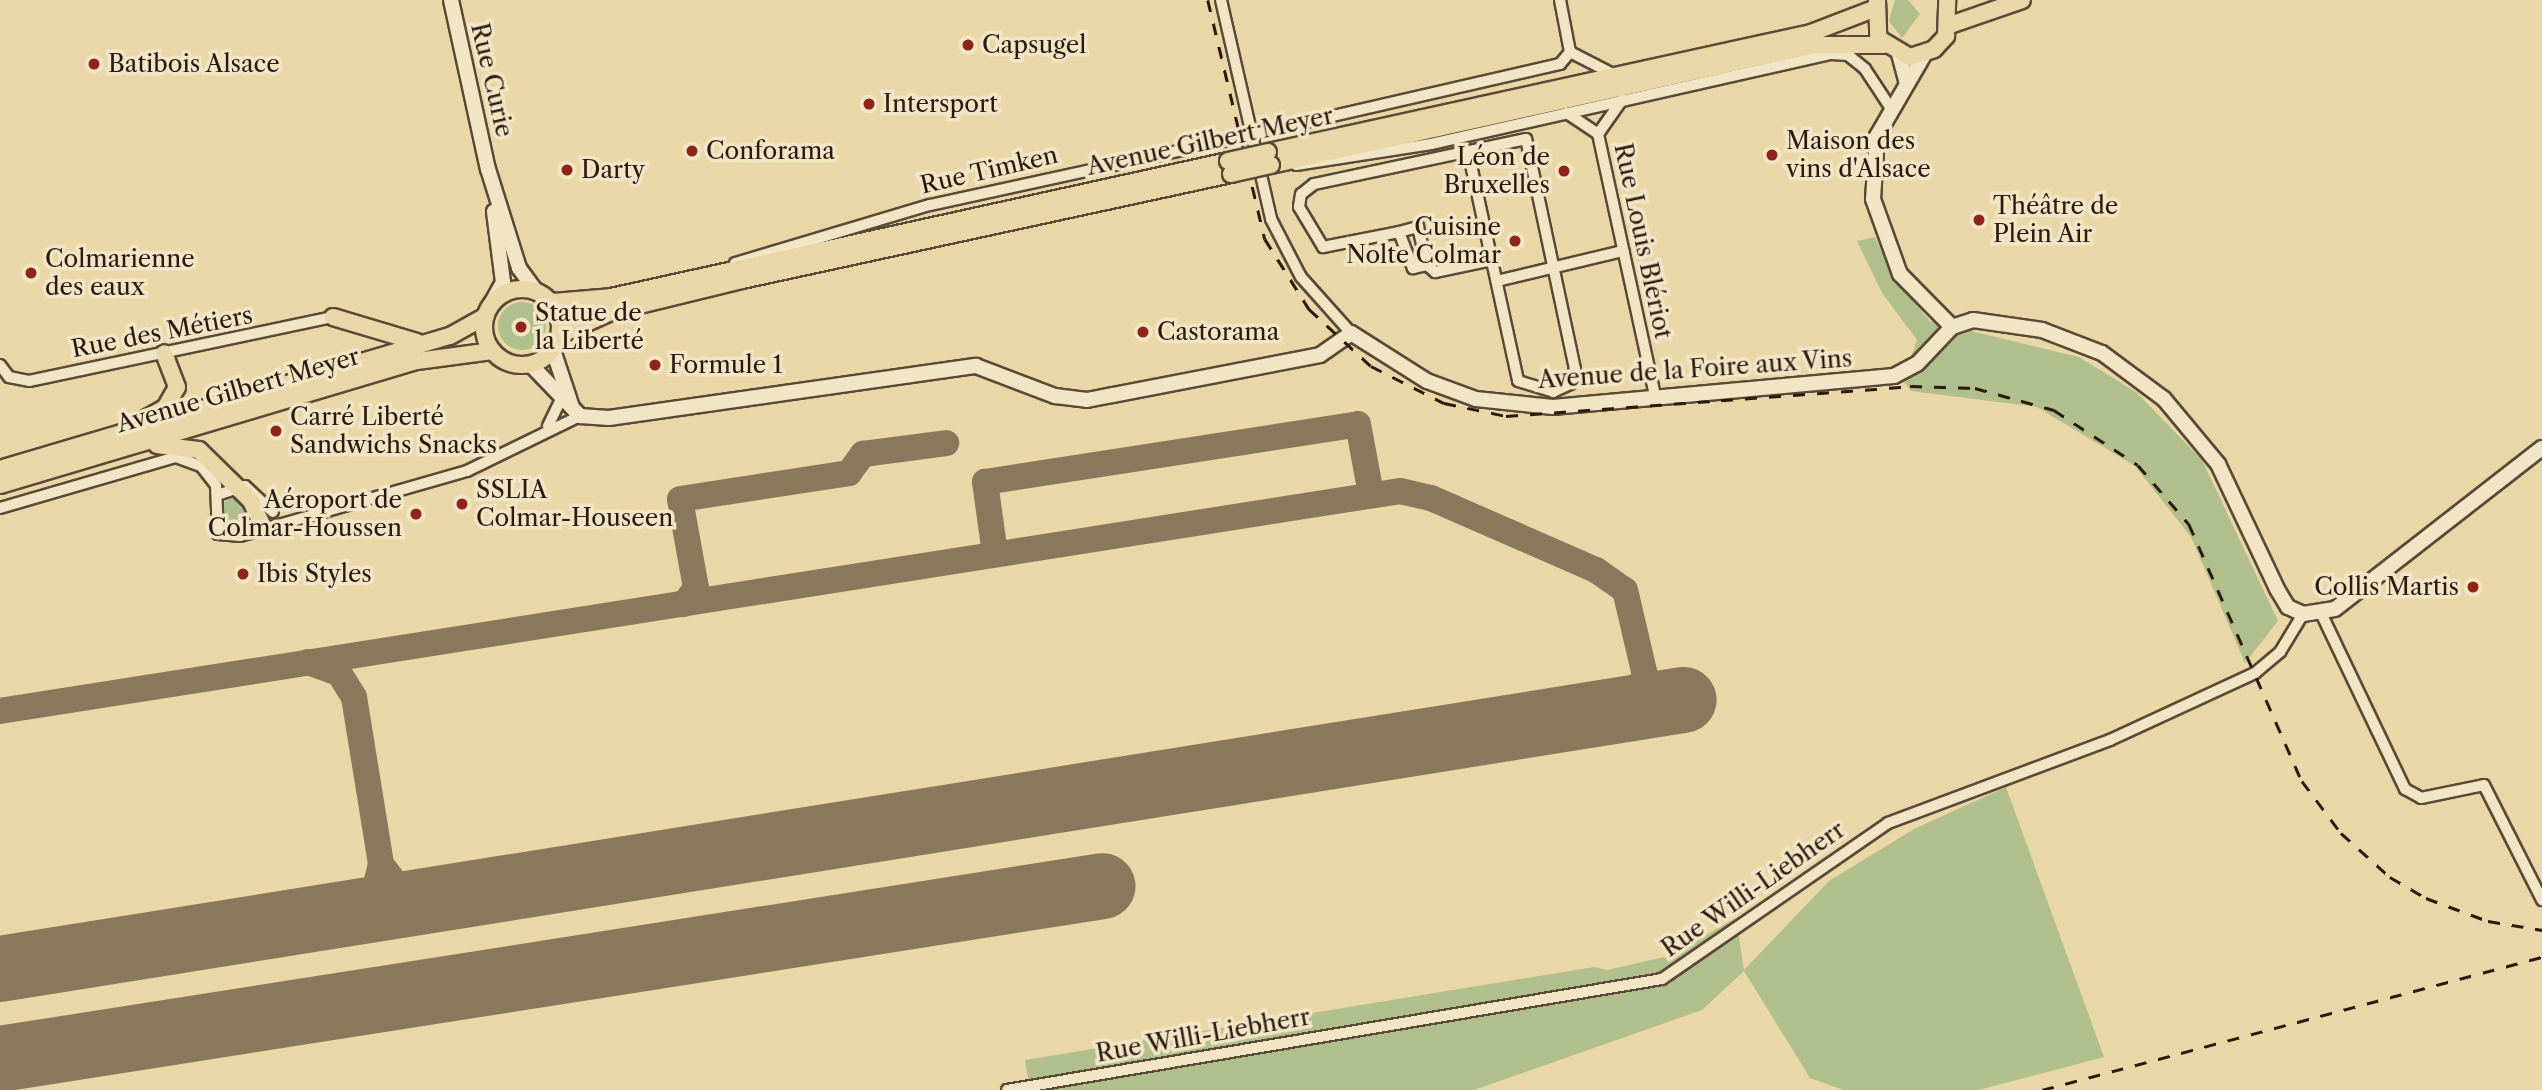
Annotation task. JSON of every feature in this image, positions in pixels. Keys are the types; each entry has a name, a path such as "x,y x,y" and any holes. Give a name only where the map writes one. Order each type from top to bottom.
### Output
{"main road":[{"path":"1884,45 1899,54 1924,55 1941,43 1950,25 1947,0"},
{"path":"1950,25 2022,0"},
{"name":"Avenue Gilbert Meyer","path":"556,342 624,309 1617,75 1811,33 1875,5 1874,29 1884,45"},
{"name":"Avenue Gilbert Meyer","path":"1270,158 1814,45 1884,45"},
{"name":"Avenue Gilbert Meyer","path":"552,302 611,297 705,275 1230,167"},
{"path":"511,290 536,291 552,302 556,342 531,365 510,364 492,351 488,311 511,290"},
{"name":"Avenue Gilbert Meyer","path":"0,469 426,343 488,311"},
{"path":"333,317 399,341 426,343"},
{"name":"Avenue Gilbert Meyer","path":"0,485 418,361 492,351"},
{"path":"123,432 173,398 175,370 164,353"},
{"path":"110,452 175,443 199,450 239,488 261,530"}],"street":[{"name":"Rue Curie","path":"451,0 488,169 503,273 488,311"},
{"path":"0,508 176,457 210,474 217,495 218,534 261,530 467,471 548,426 571,408 699,409 976,366 1055,396 1087,400 1320,355 1351,333 1301,277 1271,219 1221,0"},
{"path":"1560,0 1570,52 1586,66 1617,75"},
{"name":"Rue Timken","path":"705,275 930,205 1560,64 1570,52"},
{"path":"1899,54 1907,83"},
{"name":"Avenue Gilbert Meyer","path":"1270,158 1316,165 1431,144 1622,100 1848,55 1892,110"},
{"path":"1924,55 1892,110 1874,154 1878,226 1900,274 1952,327 1973,320 2042,330 2102,354 2139,377 2218,464 2288,607 2303,614 2322,615 2542,448"},
{"path":"1567,113 1598,134 1622,100"},
{"path":"1468,151 1487,131"},
{"name":"Rue Louis Blériot","path":"1598,134 1656,398"},
{"path":"1468,151 1497,281 1518,381 1553,392 1570,384 1575,369 1525,139 1468,151 1314,184 1301,194 1299,207 1323,247 1418,227 1426,265 1435,272 1492,260"},
{"path":"1431,144 1468,151"},
{"name":"Rue Curie","path":"488,169 519,268 536,291"},
{"path":"1399,232 1406,262 1413,268 1426,265"},
{"path":"1497,281 1623,251"},
{"name":"Rue des Métiers","path":"1,367 29,381 333,317"},
{"name":"Avenue de la Foire aux Vins","path":"1351,333 1416,376 1476,399 1553,407 1894,376 1917,364 1952,327"},
{"path":"556,342 571,408"},
{"path":"531,365 571,408"},
{"path":"548,426 571,408"},
{"path":"217,495 239,488 273,512"},
{"name":"Rue Willi-Liebherr","path":"1007,1090 1662,979 1888,823 2109,740 2255,673 2280,652 2303,614"},
{"path":"2322,615 2405,789 2421,798 2484,785 2542,900"}],"green space":[{"path":"1895,0 1908,0 1920,14 1902,38 1889,21"},
{"path":"1875,237 1895,280 1930,321 2079,357 2136,392 2202,460 2278,621 2245,663 2191,537 2135,466 2037,407 1911,391 1893,368 1911,357 1917,340 1882,293 1857,241"},
{"path":"522,302 539,309 546,326 539,343 522,350 505,343 498,326 505,309"},
{"path":"235,498 246,502 250,513 246,524 235,528 224,524 220,513 224,502"},
{"path":"2006,787 2104,1057 1979,1090 1843,1090 1810,1078 1744,971 1702,1010 1474,1090 1030,1090 1025,1060 1594,967 1607,970 1669,956 1736,918 1744,970 1829,881 1914,829"}],"taxiway":[{"path":"995,554 985,482 1358,424 1371,494"},
{"path":"684,604 696,588 680,499 849,473 863,454 946,443"},
{"path":"0,711 1400,491 1431,498 1596,570 1625,590 1645,675 1633,700 1607,714"},
{"path":"308,662 339,673 354,697 381,864 374,893 345,914"},
{"path":"381,864 404,894 431,900"}],"runway":[{"path":"0,969 1684,700"},
{"path":"0,1059 1103,886"}],"railway":[{"path":"1208,0 1265,239 1309,309 1371,366 1444,403 1506,416 1910,386 1975,388 2054,410 2138,465 2189,524 2302,781 2341,833 2390,877 2426,898 2488,921 2542,930"},
{"path":"2042,1090 2542,957"}],"place":[{"name":"Capsugel","path":"968,45"},
{"name":"Batibois Alsace","path":"94,64"},
{"name":"Intersport","path":"869,104"},
{"name":"Conforama","path":"692,151"},
{"name":"Maison des vins d'Alsace","path":"1772,155"},
{"name":"Darty","path":"567,170"},
{"name":"Léon de Bruxelles","path":"1564,171"},
{"name":"Théâtre de Plein Air","path":"1979,220"},
{"name":"Cuisine Nolte Colmar","path":"1515,241"},
{"name":"Colmarienne des eaux","path":"31,273"},
{"name":"Statue de la Liberté","path":"521,327"},
{"name":"Castorama","path":"1143,332"},
{"name":"Formule 1","path":"655,365"},
{"name":"Carré Liberté Sandwichs Snacks","path":"276,431"},
{"name":"SSLIA Colmar-Houseen","path":"462,504"},
{"name":"Aéroport de Colmar-Houssen","path":"416,514"},
{"name":"Ibis Styles","path":"243,574"},
{"name":"Collis Martis","path":"2473,587"}]}
